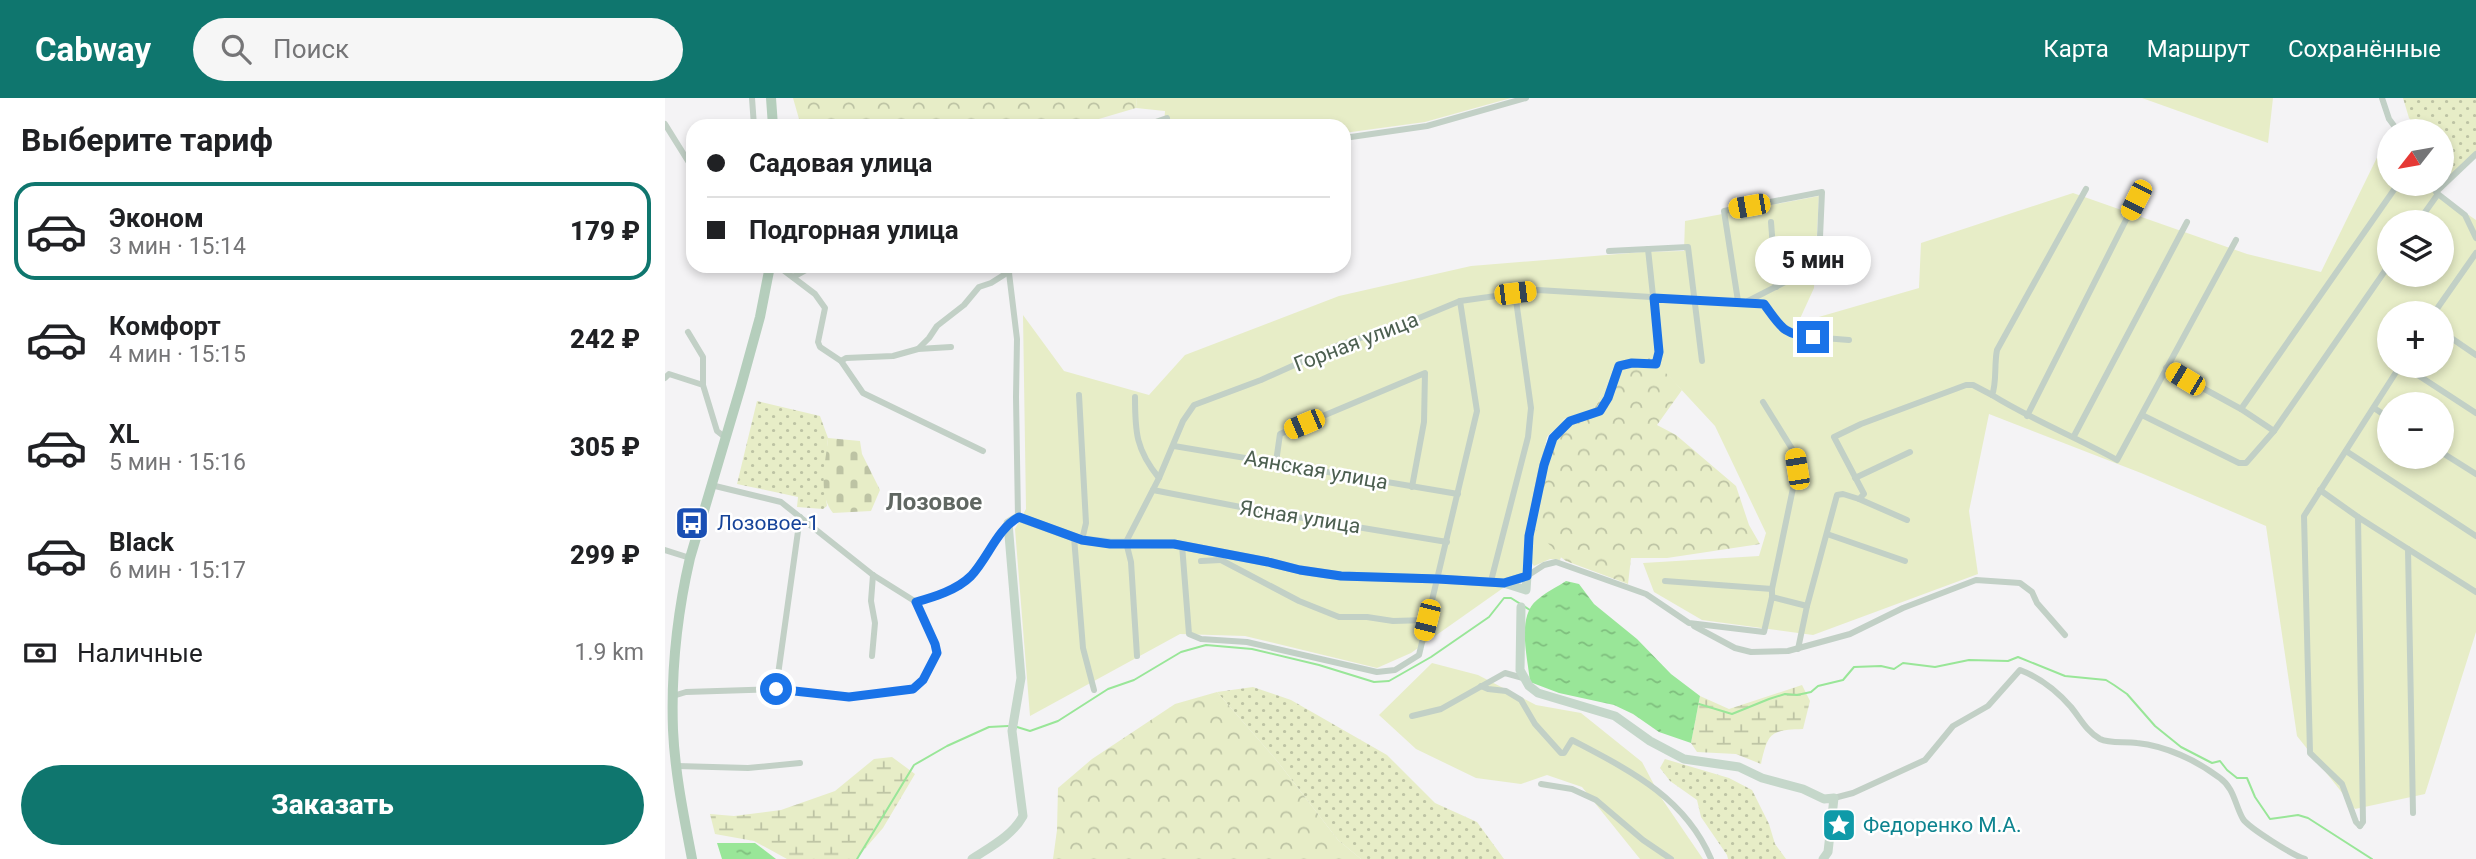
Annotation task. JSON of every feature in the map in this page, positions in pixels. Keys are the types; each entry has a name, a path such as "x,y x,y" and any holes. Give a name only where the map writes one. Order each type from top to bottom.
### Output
{"main road":[{"path":"771,98 772,119"},
{"path":"692,859 669,734 682,593 760,317 769,273"},
{"path":"972,859 1008,834 1023,816 1012,731 1021,678 1008,523 1019,517 1078,539 1110,544 1126,542 1182,545 1218,556 1341,576 1491,582 1526,590 1527,576 1504,583"},
{"path":"1521,607 1520,662 1523,678 1538,693 1615,716 1650,741 1684,759 1739,767 1762,778 1803,789 1823,799 1836,800 1828,852 1823,859"}],"street":[{"path":"752,98 754,119"},
{"path":"1351,137 1427,126 1526,98"},
{"path":"2382,98 2389,119"},
{"path":"665,124 686,158"},
{"path":"2454,176 2476,154"},
{"path":"1992,395 1995,390 1993,365 1997,350 2086,189"},
{"path":"1738,301 1724,211 1822,192 1818,282 1787,281 1748,302"},
{"path":"2241,409 2390,196"},
{"path":"2441,196 2465,215 2476,238"},
{"path":"2027,416 2136,200"},
{"path":"1771,222 1776,287"},
{"path":"2074,436 2187,222"},
{"path":"1859,499 1864,494 1834,437 1861,424 1966,385 1992,395 2027,416 2074,436 2117,460 2236,240"},
{"path":"1609,251 1688,247 1702,361"},
{"path":"1527,576 1529,536 1544,465 1553,438 1570,421 1600,411 1608,398 1619,366 1632,363 1656,364 1659,352 1648,249"},
{"path":"2442,301 2476,253"},
{"path":"788,273 815,294 825,308 818,342 841,361 863,393 983,451"},
{"path":"793,277 800,273"},
{"path":"918,349 937,326 964,305 979,287 1009,273 1017,339 1019,517"},
{"path":"2142,415 2239,463 2246,463 2274,431 2377,282"},
{"name":"Горная улица","path":"1126,542 1159,478 1183,421 1194,405 1261,380 1339,345 1407,323 1460,301 1538,290 1748,302"},
{"path":"1491,582 1529,427 1531,408 1515,293"},
{"path":"1182,545 1189,634 1201,639 1247,642 1377,672 1395,670 1419,654 1477,411 1460,301"},
{"path":"1748,302 1764,304 1783,330 1798,336 1849,340"},
{"path":"688,332 702,356 703,385 717,431 726,438"},
{"path":"2454,340 2476,355"},
{"path":"841,361 846,358 893,356 918,349 951,347"},
{"path":"2166,368 2241,409 2274,431"},
{"path":"1276,462 1280,434 1425,373 1424,422 1412,487"},
{"path":"667,376 703,385"},
{"path":"2358,517 2363,822 2360,826 2356,822 2342,784 2310,753 2304,516 2394,378"},
{"path":"2421,378 2476,413"},
{"path":"1080,395 1086,523 1078,539 1083,649 1094,690"},
{"path":"1135,397 1138,445 1159,478"},
{"path":"1689,623 1764,632 1797,469 1794,452 1763,402"},
{"name":"Аянская улица","path":"1174,446 1458,494"},
{"path":"2346,451 2476,536"},
{"path":"1855,478 1910,452"},
{"path":"2454,461 2476,474"},
{"path":"673,696 686,692 776,689 849,697 913,689 923,680 937,653 916,602 873,575 781,502 711,485"},
{"name":"Ясная улица","path":"1153,490 1261,512 1447,542"},
{"path":"2320,490 2476,592"},
{"path":"1798,649 1832,516 1833,501 1837,495 1859,499 1907,520"},
{"path":"776,689 800,517"},
{"path":"916,602 939,596 969,579 1008,523"},
{"path":"1827,534 1905,561"},
{"path":"1126,542 1131,562 1137,656"},
{"path":"2408,549 2413,813"},
{"path":"665,550 690,558"},
{"path":"1201,562 1218,556 1299,601 1339,617 1393,621 1427,620"},
{"path":"1527,576 1544,565 1556,562 1646,594 1689,623 1735,648 1751,652 1798,649 1850,634 1903,608 1976,580 2019,583 2032,592 2037,603 2065,635"},
{"path":"872,656 875,623 871,601 873,575"},
{"path":"1665,581 1772,589"},
{"path":"1521,607 1526,590"},
{"path":"1772,597 1807,606"},
{"path":"1836,800 1925,760 1953,726 1988,706 2020,670 2040,678 2052,688 2094,735 2103,740 2170,749 2223,779 2250,827 2305,859"},
{"path":"1412,716 1441,709 1505,673 1523,678"},
{"path":"1481,685 1488,689 1506,691 1521,700 1535,724 1561,753 1564,753 1572,740 1661,792 1688,819 1711,859"},
{"path":"677,766 748,768 800,763"},
{"path":"1541,784 1572,789 1596,800 1643,840 1671,859"}],"green space":[{"path":"793,98 1137,98 1136,108 1099,119 799,119"},
{"path":"1137,98 1511,98 1425,122 1351,132 1351,119 1164,119 1165,111 1136,108"},
{"path":"2142,98 2273,98 2268,143"},
{"path":"2403,98 2476,98 2476,154 2454,174 2454,119 2409,118"},
{"path":"2377,158 2377,196 2441,196 2476,220 2476,632 2425,794 2355,809 2297,736 2266,526 2141,473 1989,414 1969,511 1978,574 1813,635 1702,620 1654,592 1643,563 1759,556 1766,533 1715,426 1652,358 1616,363 1596,406 1564,419 1547,437 1530,521 1523,574 1411,653 1377,668 1245,636 1180,634 1030,716 1015,529 1026,509 1023,315 1064,371 1149,395 1185,355 1339,296 1471,266 1684,251 1685,221 1819,196 1814,288 1798,323 1919,288 1921,243 2073,193 2247,254 2321,272"},
{"path":"1652,357 1682,390 1657,425 1676,435 1736,486 1749,525 1760,544 1667,558 1631,558 1628,584 1566,561 1555,553 1533,527 1537,484 1543,453 1555,428 1568,417 1596,406 1616,363"},
{"path":"757,401 820,416 828,438 824,483 827,506 823,509 797,507 798,497 737,484"},
{"path":"828,438 860,441 862,454 880,490 871,511 833,513 828,505 824,477"},
{"path":"1533,527 1561,557 1560,560 1550,559 1534,566 1531,562"},
{"path":"1432,663 1478,675 1536,705 1581,713 1642,762 1660,796 1703,859 1640,859 1582,787 1547,775 1521,784 1476,778 1416,749 1379,715"},
{"path":"1802,685 1810,701 1803,729 1784,730 1773,735 1766,745 1761,764 1736,754 1697,752 1691,743 1700,696 1729,709"},
{"path":"1253,687 1291,700 1387,755 1435,803 1477,822 1504,859 1361,859 1338,840 1278,762 1217,692"},
{"path":"1217,692 1278,762 1338,840 1361,859 1053,859 1058,788 1092,759 1175,704"},
{"path":"892,757 915,774 883,828 856,859 787,859 754,841 715,834 710,814 734,816 781,810 835,791 874,759"},
{"path":"1665,759 1729,778 1752,790 1769,824 1775,844 1786,859 1728,859 1701,817 1697,800 1670,781 1660,768"}],"water":[{"path":"1566,581 1579,584 1594,604 1637,639 1671,674 1700,696 1691,743 1659,732 1614,705 1559,693 1530,682 1525,638 1527,617 1537,600"},
{"path":"717,843 755,843 776,859 722,859"}],"waterway":[{"path":"1017,727 1030,731 1058,721 1108,689 1134,680 1181,652 1206,645 1252,649 1374,682 1389,681 1431,657 1489,617 1504,598 1511,598 1530,610"},
{"path":"1699,704 1732,714 1785,694 1811,692 1818,686 1843,680 1854,667 1881,666 1894,669 1903,663 1935,667 1969,660 2008,661 2018,657 2065,676 2106,680 2127,694 2155,726 2181,747 2212,763 2220,761 2237,778 2247,778 2255,797 2270,819 2298,815 2308,818 2372,859"},
{"path":"857,859 914,765 989,727 1008,726"}],"place":[{"name":"Лозовое-1","path":"692,523"},
{"name":"Федоренко М.А.","path":"1839,825"}],"district":[{"name":"Лозовое","path":"934,502"}],"route":[{"path":"776,689 837,697 913,689 923,680 937,653 916,602 939,596 969,579 1008,523 1019,517 1082,540 1110,544 1174,544 1341,576 1504,583 1527,576 1529,536 1544,465 1553,438 1570,421 1600,411 1608,398 1619,366 1632,363 1656,364 1659,352 1654,298 1764,304 1783,330 1798,336 1813,337"}]}
